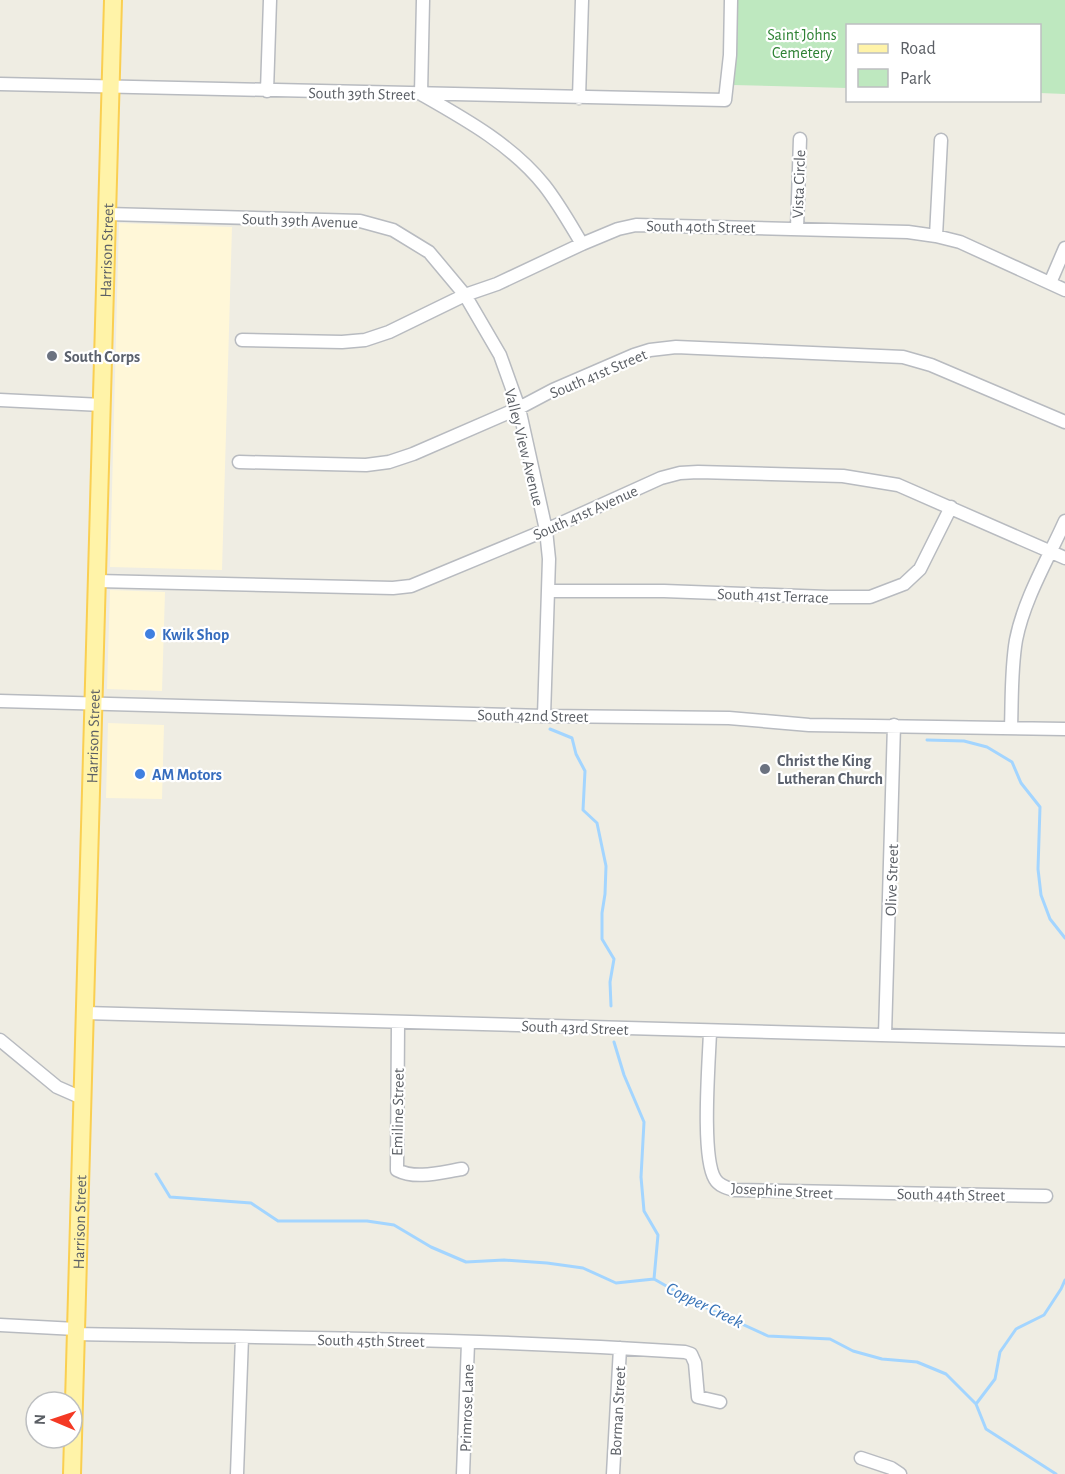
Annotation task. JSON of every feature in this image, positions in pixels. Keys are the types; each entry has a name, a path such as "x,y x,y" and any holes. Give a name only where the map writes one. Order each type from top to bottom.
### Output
{"main road":[{"name":"Harrison Street","path":"72,1474 113,0"}],"street":[{"path":"267,91 270,0"},
{"path":"423,0 420,94 470,122 504,146 543,183 582,244"},
{"path":"579,98 582,0"},
{"name":"South 39th Street","path":"0,84 725,100 730,55 731,0"},
{"name":"Vista Circle","path":"797,228 800,139"},
{"path":"936,236 941,140"},
{"name":"South 39th Avenue","path":"107,214 344,220 376,224 403,235 429,252 465,295"},
{"name":"South 40th Street","path":"242,340 342,342 365,340 389,332 465,295 497,285 582,244 618,229 636,225 908,232 936,236 960,242 1065,290"},
{"path":"1050,284 1065,248"},
{"name":"Valley View Avenue","path":"465,295 500,355 519,408 546,530 549,591 544,716"},
{"name":"South 41st Street","path":"239,462 366,465 389,462 413,454 519,408 634,355 650,350 675,347 903,357 931,365 1065,422"},
{"path":"0,400 102,405"},
{"name":"South 41st Avenue","path":"97,581 393,588 411,586 546,530 661,478 680,473 698,472 843,476 898,485 1065,558"},
{"name":"South 41st Terrace","path":"549,591 664,591 870,597 904,584 920,569 951,507"},
{"path":"1011,728 1013,662 1017,639 1025,609 1065,521"},
{"name":"South 42nd Street","path":"0,701 544,716 729,718 809,725 1065,729"},
{"name":"Olive Street","path":"885,1035 894,725"},
{"name":"South 43rd Street","path":"85,1013 1065,1040"},
{"name":"Emiline Street","path":"398,1023 397,1170 406,1174 425,1174 462,1169"},
{"name":"Josephine Street","path":"710,1032 707,1143 714,1179 721,1186 734,1190 857,1193"},
{"path":"0,1040 57,1087 82,1098"},
{"name":"South 44th Street","path":"857,1193 1046,1196"},
{"name":"South 45th Street","path":"0,1325 76,1331 468,1342 667,1351 691,1354 698,1397 720,1402"},
{"path":"237,1474 242,1337"},
{"name":"Primrose Lane","path":"463,1474 468,1342"},
{"name":"Borman Street","path":"613,1474 621,1348"},
{"path":"861,1458 891,1468 900,1474"}],"shaded area":[{"path":"119,223 232,227 222,570 110,567"},
{"name":"Kwik Shop","path":"110,590 165,592 162,691 107,689"},
{"path":"108,723 164,725 162,799 106,798"}],"green space":[{"name":"Saint Johns Cemetery","path":"736,0 1065,0 1065,94 1041,93 1041,24 846,24 846,88 733,85"}],"waterway":[{"path":"550,729 572,738 576,754 585,771 583,810 597,823 606,866 602,939 614,959 610,982 611,1006"},
{"path":"927,740 964,741 987,747 1012,762 1021,783 1040,807 1038,869 1041,895 1050,919 1065,938"},
{"path":"614,1042 624,1075 644,1122 641,1177 644,1211 658,1235 654,1279"},
{"name":"Copper Creek","path":"156,1174 170,1197 251,1203 278,1221 367,1221 394,1225 431,1247 466,1262 504,1260 583,1268 616,1283 654,1279 698,1304 768,1336 830,1339 853,1351 882,1359 917,1362 946,1374 976,1404 986,1429 1056,1474"},
{"path":"976,1404 995,1379 1000,1352 1016,1329 1044,1315 1065,1280"}],"place":[{"name":"South Corps","path":"52,356"},
{"name":"Kwik Shop","path":"150,634"},
{"name":"Christ the King Lutheran Church","path":"765,769"},
{"name":"AM Motors","path":"140,774"}]}
